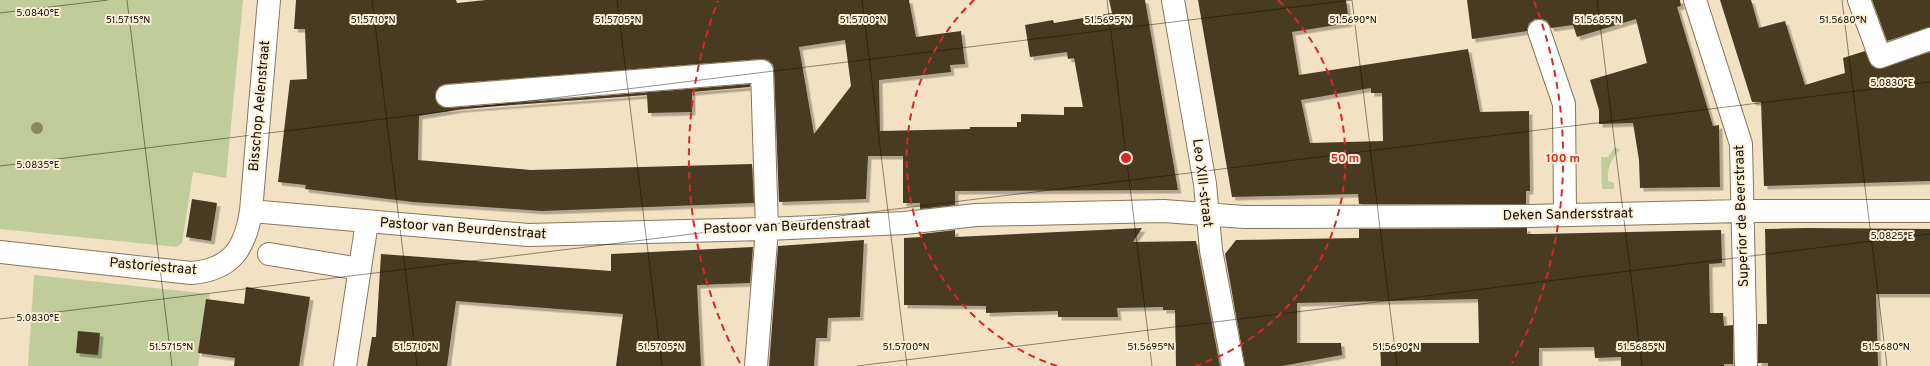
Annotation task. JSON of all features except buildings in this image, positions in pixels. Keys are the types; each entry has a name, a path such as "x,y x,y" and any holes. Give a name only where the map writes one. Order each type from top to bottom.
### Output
{"street":[{"name":"Bisschop Aelenstraat","path":"251,211 269,0"},
{"name":"Leo XIII-straat","path":"1173,0 1204,184 1211,250 1233,366"},
{"name":"Superior de Beerstraat","path":"1695,0 1742,144 1742,211 1746,366"},
{"path":"1859,0 1880,57 1930,39"},
{"path":"1539,31 1564,104 1565,215"},
{"path":"447,96 762,71 767,229 756,366"},
{"name":"Deken Sandersstraat","path":"1207,215 1244,217 1565,215 1742,211 1930,210"},
{"path":"251,211 367,222 345,366"},
{"name":"Pastoriestraat","path":"0,252 191,273 206,272 222,266 242,244 248,228 251,211"},
{"name":"Pastoor van Beurdenstraat","path":"367,222 528,235 767,229 905,222 976,215 1164,211 1207,215"},
{"path":"269,254 360,269"}],"green space":[{"path":"0,0 243,0 226,178 193,172 182,243 177,247 0,229"},
{"path":"1615,147 1620,150 1612,160 1608,177 1608,181 1614,183 1614,189 1602,189 1601,157 1608,157"},
{"path":"34,275 210,294 198,366 28,366"}]}
